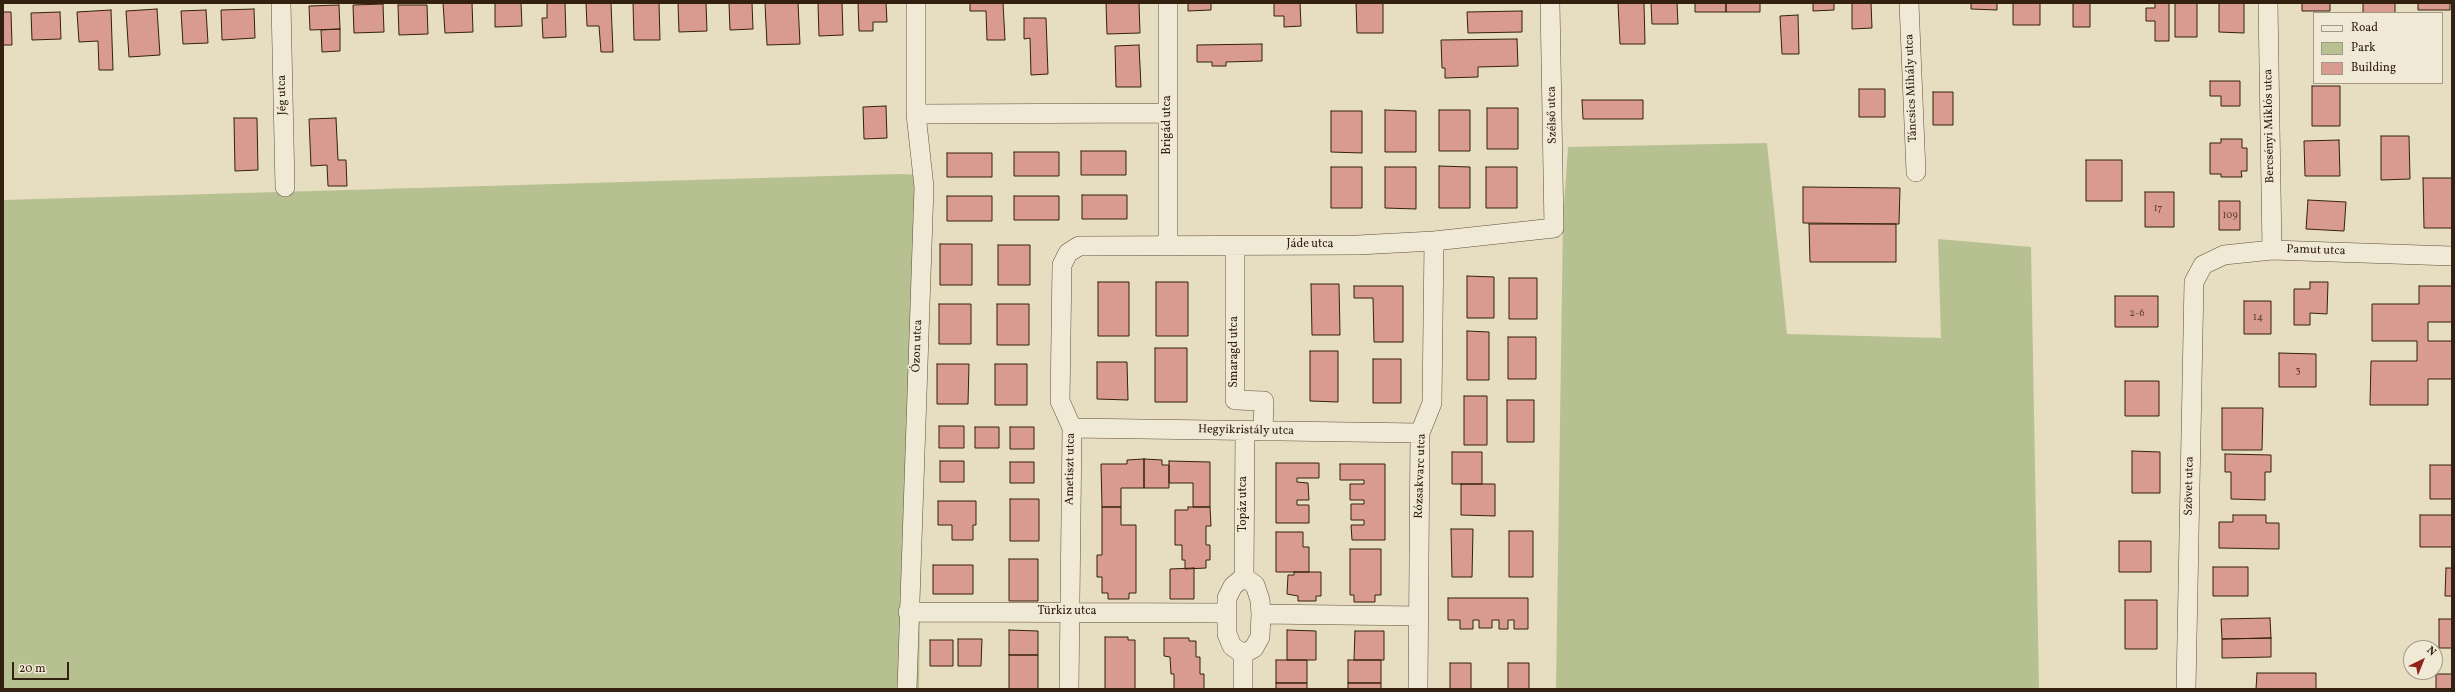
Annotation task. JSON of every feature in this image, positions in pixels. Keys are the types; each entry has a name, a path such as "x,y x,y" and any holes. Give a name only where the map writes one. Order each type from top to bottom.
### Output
{"street":[{"name":"Jég utca","path":"281,3 285,187"},
{"name":"Ózon utca","path":"907,689 908,612 924,187 916,114 916,3"},
{"name":"Brigád utca","path":"1168,3 1168,246"},
{"name":"Szélső utca","path":"1550,3 1554,228"},
{"name":"Táncsics Mihály utca","path":"1909,3 1916,172"},
{"name":"Bercsényi Miklós utca","path":"2268,3 2272,250"},
{"path":"916,114 1168,113"},
{"name":"Jáde utca","path":"1068,253 1079,246 1358,245 1434,241 1554,228"},
{"name":"Rózsakvarc utca","path":"1418,689 1420,433 1432,403 1434,241"},
{"name":"Smaragd utca","path":"1235,245 1235,400 1264,401 1254,431"},
{"name":"Pamut utca","path":"2194,282 2203,265 2224,255 2272,250 2452,256"},
{"name":"Ametiszt utca","path":"1068,253 1062,265 1060,402 1072,428 1069,689"},
{"name":"Szövet utca","path":"2186,689 2194,282"},
{"name":"Hegyikristály utca","path":"1072,428 1420,433"},
{"name":"Topáz utca","path":"1244,577 1254,431"},
{"path":"1244,577 1255,585 1260,600 1260,637 1254,648 1243,654 1232,646 1227,634 1227,598 1233,586 1244,577"},
{"name":"Türkiz utca","path":"908,612 1227,614"},
{"path":"1260,614 1419,616"},
{"path":"1243,654 1243,689"}],"green space":[{"path":"1767,143 1787,334 1941,338 1938,239 2031,247 2039,689 1556,689 1563,221 1568,147"},
{"path":"899,174 926,175 919,689 3,689 3,200"}],"building":[{"path":"443,3 472,3 473,32 445,33"},
{"path":"495,3 521,3 522,26 495,27"},
{"path":"547,3 565,3 566,37 543,38 542,18 547,18"},
{"path":"586,3 611,3 613,52 601,52 599,26 587,26"},
{"path":"633,3 659,3 660,40 634,40"},
{"path":"678,3 706,3 707,31 679,32"},
{"path":"729,3 752,3 753,29 730,30"},
{"path":"765,3 798,3 800,44 767,45"},
{"path":"818,3 842,3 843,35 819,36"},
{"path":"858,3 886,3 887,22 873,22 873,31 859,31"},
{"path":"970,3 1003,3 1005,40 987,40 986,11 970,11"},
{"path":"1106,3 1139,3 1140,33 1107,34"},
{"path":"1188,3 1211,3 1211,10 1188,11"},
{"path":"1274,3 1300,3 1301,26 1284,27 1284,16 1274,16"},
{"path":"1356,3 1383,3 1383,33 1357,33"},
{"path":"1618,3 1644,3 1645,44 1620,44"},
{"path":"1651,3 1677,3 1678,24 1652,24"},
{"path":"1695,3 1726,3 1726,12 1695,12"},
{"path":"1726,3 1760,3 1760,12 1726,12"},
{"path":"1813,3 1834,3 1834,10 1813,11"},
{"path":"1852,3 1871,3 1872,28 1852,29"},
{"path":"1971,3 1997,3 1997,10 1971,9"},
{"path":"2013,3 2040,3 2040,25 2013,25"},
{"path":"2073,3 2090,3 2090,27 2073,27"},
{"path":"2155,3 2169,3 2169,41 2155,41 2155,21 2146,21 2146,8 2155,8"},
{"path":"2175,3 2197,3 2197,37 2175,37"},
{"path":"2219,3 2244,3 2244,33 2219,32"},
{"path":"2302,3 2330,3 2330,11 2302,11"},
{"path":"2363,3 2395,3 2395,12 2363,12"},
{"path":"2418,3 2450,3 2450,10 2418,10"},
{"path":"383,4 384,32 354,33 353,5"},
{"path":"339,5 340,29 310,30 309,6"},
{"path":"398,5 427,5 428,34 399,35"},
{"path":"157,9 160,55 129,57 126,11"},
{"path":"254,9 255,38 222,40 221,10"},
{"path":"111,10 113,70 99,70 98,41 79,42 77,12"},
{"path":"206,10 208,43 183,44 181,11"},
{"path":"1522,11 1522,32 1468,33 1467,12"},
{"path":"3,12 11,12 12,45 3,45"},
{"path":"60,12 61,39 32,40 31,13"},
{"path":"1798,15 1799,54 1782,54 1780,16"},
{"path":"1024,18 1046,18 1048,74 1031,75 1030,38 1024,39"},
{"path":"340,29 340,51 322,52 321,30"},
{"path":"1517,39 1518,66 1478,67 1478,77 1445,78 1445,68 1442,68 1441,40"},
{"path":"1262,44 1262,61 1226,62 1226,66 1212,66 1212,62 1197,62 1197,45"},
{"path":"1139,45 1141,87 1116,87 1115,46"},
{"path":"2210,81 2240,81 2240,106 2221,106 2221,96 2210,96"},
{"path":"2312,86 2340,86 2340,126 2312,126"},
{"path":"1859,89 1885,89 1885,117 1859,117"},
{"path":"1933,92 1953,92 1953,125 1933,125"},
{"path":"1582,100 1643,100 1643,119 1583,119"},
{"path":"886,106 887,138 864,139 863,107"},
{"path":"1487,108 1518,108 1518,149 1487,149"},
{"path":"1385,110 1416,111 1416,152 1385,152"},
{"path":"1439,110 1470,110 1470,151 1439,151"},
{"path":"1331,111 1362,111 1362,153 1331,152"},
{"path":"234,118 257,118 258,170 235,171"},
{"path":"336,118 338,160 346,160 347,186 328,186 327,165 311,166 309,119"},
{"path":"2381,136 2409,136 2410,179 2381,180"},
{"path":"2221,139 2242,139 2242,148 2247,148 2247,171 2241,171 2242,177 2221,177 2221,174 2210,174 2210,143 2221,143"},
{"path":"2339,140 2340,176 2305,176 2304,141"},
{"path":"1081,151 1126,151 1126,175 1081,175"},
{"path":"1014,152 1059,152 1059,176 1014,176"},
{"path":"947,153 992,153 992,177 947,177"},
{"path":"2086,160 2122,160 2122,201 2086,201"},
{"path":"1439,166 1470,167 1470,208 1439,208"},
{"path":"1331,167 1362,167 1362,208 1331,208"},
{"path":"1385,167 1416,167 1416,209 1385,208"},
{"path":"1486,167 1517,167 1517,208 1486,208"},
{"path":"2423,178 2452,178 2452,228 2424,228"},
{"path":"1803,187 1900,188 1899,224 1803,223"},
{"path":"2145,192 2174,192 2174,227 2145,227"},
{"path":"1082,195 1127,195 1127,219 1082,219"},
{"path":"947,196 992,196 992,221 947,221"},
{"path":"1014,196 1059,196 1059,220 1014,220"},
{"path":"2308,200 2346,202 2344,231 2306,229"},
{"path":"2219,201 2240,201 2240,230 2219,230"},
{"path":"1809,224 1896,224 1896,262 1810,262"},
{"path":"940,244 972,244 972,285 940,285"},
{"path":"998,245 1030,245 1030,285 998,285"},
{"path":"1467,276 1494,277 1494,318 1467,318"},
{"path":"1509,278 1537,278 1537,319 1509,319"},
{"path":"1098,282 1129,282 1129,336 1098,336"},
{"path":"1156,282 1188,282 1188,336 1156,336"},
{"path":"2310,282 2328,282 2327,314 2310,313 2310,325 2294,325 2294,289 2310,289"},
{"path":"1311,284 1339,284 1340,335 1312,335"},
{"path":"1354,286 1403,286 1403,342 1374,342 1373,298 1354,298"},
{"path":"2419,286 2452,286 2452,322 2428,322 2428,341 2452,341 2452,379 2428,379 2428,405 2370,405 2371,361 2417,361 2417,341 2372,341 2372,304 2419,304"},
{"path":"2115,296 2158,296 2158,327 2115,327"},
{"path":"2244,301 2271,301 2271,334 2244,334"},
{"path":"939,304 971,304 971,344 939,344"},
{"path":"997,304 1029,304 1029,345 997,345"},
{"path":"1467,331 1489,332 1489,380 1467,380"},
{"path":"1508,337 1536,337 1536,379 1508,379"},
{"path":"1155,348 1187,348 1187,402 1155,402"},
{"path":"1310,351 1338,351 1338,402 1310,401"},
{"path":"2279,353 2316,354 2316,387 2279,387"},
{"path":"1373,359 1401,359 1401,403 1373,403"},
{"path":"1097,362 1127,362 1128,400 1097,399"},
{"path":"937,364 969,364 968,404 937,404"},
{"path":"995,364 1027,364 1027,405 995,405"},
{"path":"2125,381 2159,381 2159,416 2125,416"},
{"path":"1464,396 1487,396 1487,445 1464,445"},
{"path":"1507,400 1534,400 1534,442 1507,442"},
{"path":"2222,408 2263,408 2262,450 2222,450"},
{"path":"939,426 964,426 964,448 939,448"},
{"path":"975,427 999,427 999,448 975,448"},
{"path":"1010,427 1034,427 1034,449 1010,449"},
{"path":"2132,451 2160,452 2160,493 2132,493"},
{"path":"1452,452 1482,452 1482,484 1452,484"},
{"path":"2225,454 2271,455 2271,472 2265,472 2265,500 2231,499 2231,472 2225,472"},
{"path":"1144,459 1162,460 1162,465 1169,465 1169,488 1144,488"},
{"path":"1144,459 1144,488 1121,488 1121,507 1102,507 1101,464 1127,464 1127,460"},
{"path":"940,461 964,461 964,482 940,482"},
{"path":"1169,461 1210,462 1210,507 1193,507 1193,483 1169,483"},
{"path":"1010,462 1034,462 1034,483 1010,483"},
{"path":"1276,463 1319,463 1319,478 1297,478 1297,482 1308,483 1309,500 1297,500 1297,505 1309,505 1309,523 1276,523"},
{"path":"1340,464 1385,464 1385,540 1352,540 1351,525 1364,525 1364,520 1351,520 1351,504 1364,504 1364,500 1350,500 1350,484 1364,484 1364,480 1340,480"},
{"path":"2430,465 2452,465 2452,499 2430,499"},
{"path":"1461,484 1495,484 1495,516 1461,515"},
{"path":"1010,499 1039,499 1039,541 1010,541"},
{"path":"938,501 976,501 976,525 973,525 973,540 952,540 952,525 938,525"},
{"path":"1102,507 1121,507 1121,525 1136,525 1136,593 1129,593 1129,599 1108,599 1108,593 1102,593 1102,577 1097,577 1097,555 1102,555"},
{"path":"1188,507 1210,507 1211,526 1206,526 1206,545 1210,545 1210,560 1206,560 1206,568 1185,569 1185,560 1182,560 1182,545 1175,545 1175,510 1188,510"},
{"path":"2233,515 2266,515 2266,523 2279,523 2279,549 2219,548 2219,522 2233,522"},
{"path":"2420,515 2452,515 2452,547 2420,547"},
{"path":"1451,529 1473,529 1472,577 1452,577"},
{"path":"1509,531 1533,531 1533,577 1509,577"},
{"path":"1276,532 1303,532 1303,547 1309,547 1309,572 1276,572"},
{"path":"2119,541 2151,541 2151,572 2119,572"},
{"path":"1350,549 1381,549 1381,595 1375,595 1375,602 1354,602 1354,595 1350,595"},
{"path":"1009,559 1038,559 1038,601 1009,601"},
{"path":"933,565 973,565 973,594 933,594"},
{"path":"2213,567 2248,567 2248,596 2213,596"},
{"path":"1194,568 1194,599 1170,599 1170,569"},
{"path":"2446,568 2452,568 2452,596 2445,596"},
{"path":"1294,572 1321,572 1321,596 1316,596 1316,601 1298,601 1298,596 1287,594 1288,575 1294,575"},
{"path":"1448,598 1528,598 1528,629 1514,629 1514,620 1508,620 1508,629 1499,629 1499,620 1492,620 1492,628 1479,628 1479,620 1473,620 1473,629 1460,629 1460,620 1448,620"},
{"path":"2125,600 2157,600 2157,649 2125,649"},
{"path":"2270,618 2271,638 2222,639 2221,619"},
{"path":"2439,619 2452,619 2452,648 2443,648 2443,640 2439,640"},
{"path":"1009,630 1038,631 1038,655 1009,655"},
{"path":"1287,630 1316,631 1316,660 1287,660"},
{"path":"1355,631 1384,631 1384,660 1354,660"},
{"path":"1105,637 1128,637 1128,640 1135,640 1135,689 1105,689"},
{"path":"1164,638 1189,638 1189,641 1196,641 1196,657 1200,657 1200,674 1204,674 1204,689 1174,689 1174,674 1171,674 1170,657 1164,656"},
{"path":"2271,638 2271,657 2222,658 2222,639"},
{"path":"958,639 982,639 981,666 958,666"},
{"path":"930,640 953,640 953,666 930,666"},
{"path":"1009,655 1038,655 1038,689 1009,689"},
{"path":"1276,660 1307,660 1307,683 1276,683"},
{"path":"1348,660 1381,660 1381,683 1348,683"},
{"path":"1450,663 1471,663 1471,689 1450,689"},
{"path":"1508,663 1529,663 1529,689 1508,689"},
{"path":"2257,673 2316,673 2316,689 2256,689"},
{"path":"2443,674 2452,674 2452,689 2436,689 2436,680 2443,680"},
{"path":"1276,683 1307,683 1307,689 1276,689"},
{"path":"1348,683 1381,683 1381,689 1348,689"}]}
